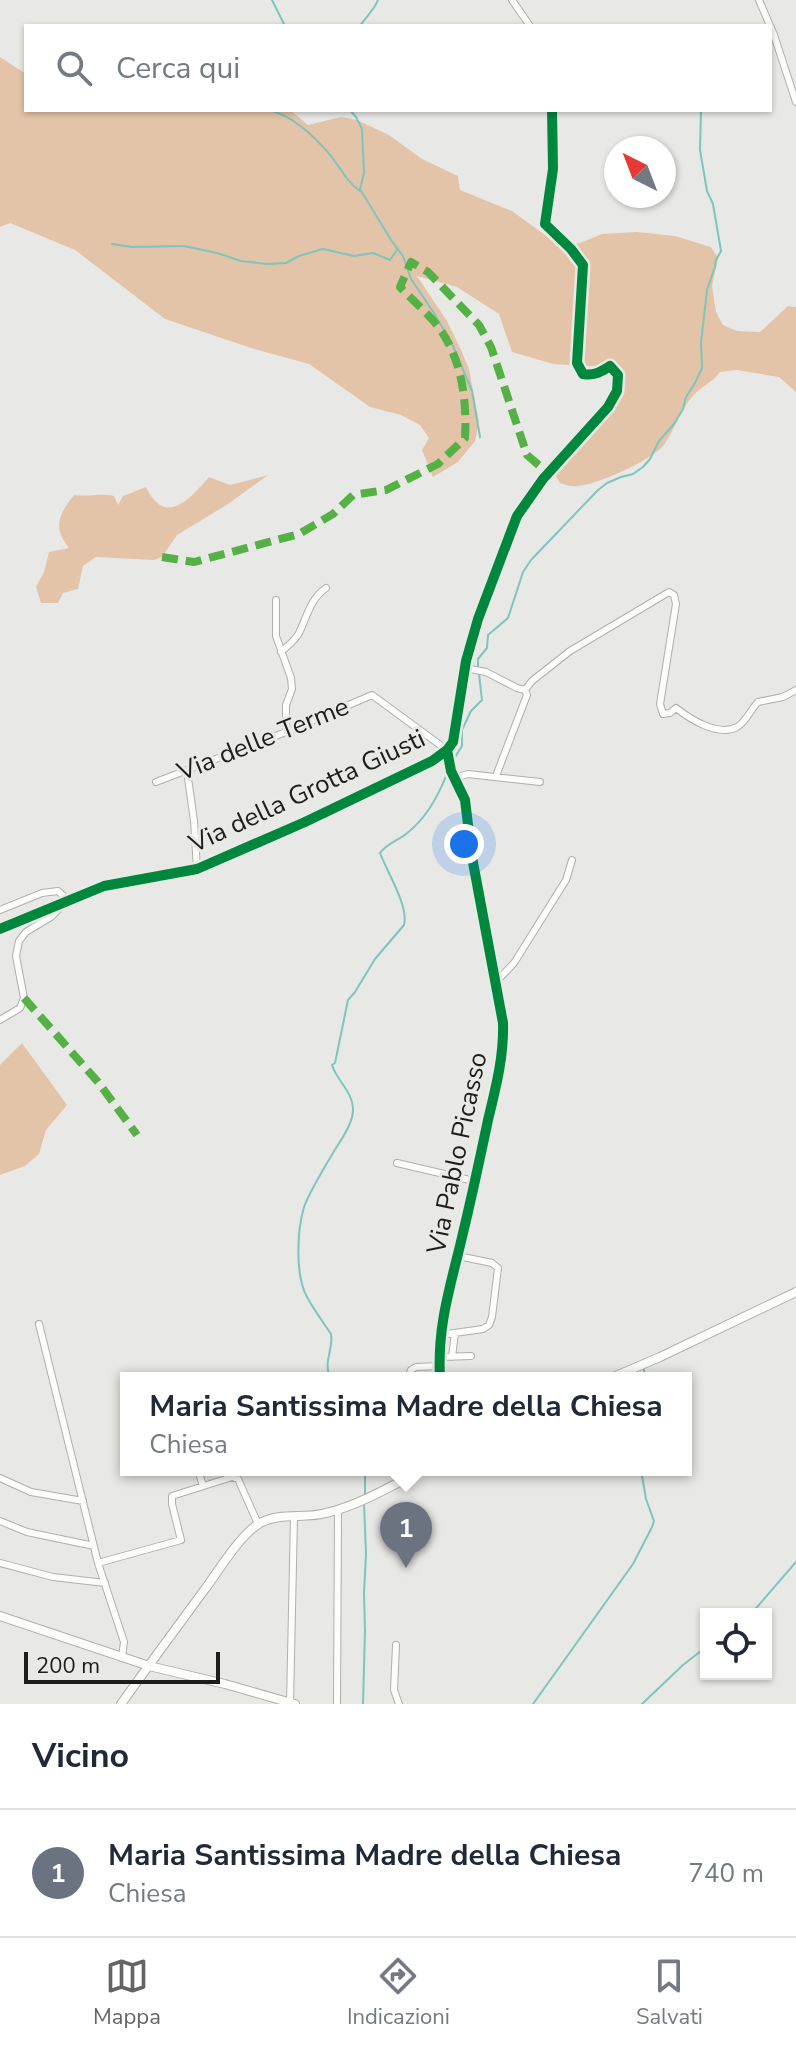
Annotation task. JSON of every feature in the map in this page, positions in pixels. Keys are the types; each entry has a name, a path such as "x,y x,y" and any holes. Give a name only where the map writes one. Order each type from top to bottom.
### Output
{"street":[{"path":"512,0 529,24"},
{"path":"759,0 769,24"},
{"path":"772,30 796,102"},
{"name":"Via della Grotta Giusti","path":"0,929 116,883 197,869 432,761 453,742 468,654 517,516 543,479 608,407 617,391 618,375 610,366 591,375 583,374 577,363 583,265 545,224 553,169 552,112"},
{"path":"281,652 298,637 312,604 326,588"},
{"path":"525,690 570,651 669,592 674,595 676,604 660,704 663,714 676,708 716,730 735,728 758,702 783,697 796,690"},
{"path":"276,600 276,636 292,689 286,705 286,732"},
{"path":"465,668 486,672 525,690"},
{"path":"496,776 527,695 525,690"},
{"name":"Via delle Terme","path":"156,782 372,695 447,750"},
{"name":"Via Pablo Picasso","path":"440,1372 443,1313 502,1054 503,1023 472,857 465,800 451,770 447,750"},
{"path":"451,770 540,782"},
{"path":"187,771 197,869"},
{"path":"495,982 514,963 566,880 572,860"},
{"path":"0,910 49,891 62,893 68,900 51,917 26,932 19,941 16,956 24,998 16,1012 0,1020"},
{"path":"397,1163 474,1181"},
{"path":"440,1335 479,1330 489,1325 492,1317 499,1271 497,1266 458,1256"},
{"path":"625,1372 796,1292"},
{"path":"39,1324 98,1563 124,1642 122,1657"},
{"path":"452,1357 455,1333"},
{"path":"410,1372 416,1367 452,1357 471,1356"},
{"path":"200,1476 203,1486"},
{"path":"121,1704 247,1533 258,1524 273,1517 324,1514 338,1510 410,1476"},
{"path":"98,1563 181,1540 171,1497 232,1477 237,1477 258,1524"},
{"path":"0,1478 31,1492 83,1501"},
{"path":"337,1704 338,1510"},
{"path":"0,1616 149,1666 225,1684 274,1701 292,1703 294,1517"},
{"path":"0,1521 27,1532 94,1546"},
{"path":"0,1563 53,1577 105,1583"},
{"path":"396,1645 394,1690 399,1704"}],"shaded area":[{"path":"0,57 24,73 24,112 292,112 308,125 341,117 357,120 389,135 422,159 458,176 460,190 512,211 560,246 580,243 602,234 637,232 675,236 711,247 718,258 712,286 716,312 723,325 737,331 760,332 788,306 796,307 796,392 779,377 737,370 720,372 692,397 657,452 606,478 581,486 566,485 560,483 553,472 610,411 619,392 622,368 553,364 512,352 499,314 457,287 417,276 447,321 461,350 469,369 479,422 475,441 458,462 433,477 422,450 429,438 420,425 401,415 370,407 309,364 165,319 75,250 10,223 0,227"},
{"path":"268,475 177,535 162,557 154,560 96,557 83,566 78,589 63,593 58,603 41,603 36,587 49,552 69,548 59,527 64,508 74,495 114,496 118,505 123,496 146,487 161,506 169,507 185,501 209,477 230,485"},
{"path":"22,1043 67,1105 46,1130 39,1154 25,1166 0,1175 0,1065"}],"waterway":[{"path":"272,0 284,24"},
{"path":"362,24 378,0"},
{"path":"275,112 311,135 360,191"},
{"path":"352,112 362,129 364,173 360,189 403,256 411,279 453,346 472,391 480,437"},
{"path":"478,668 478,659 487,648 488,635 508,618 523,572 531,560 598,490 643,467 683,409 702,368 701,343 707,290 721,251 700,150 701,112"},
{"path":"112,244 132,247 184,246 241,261 266,264 286,263 323,249 354,256 373,253 390,260 397,250"},
{"path":"452,762 462,746 462,730 471,711 482,700 479,674"},
{"path":"329,1372 331,1334 303,1288 298,1253 304,1207 353,1114 350,1096 332,1065 335,1063 348,1000 375,959 404,925 403,908 380,853 426,814 448,771"},
{"path":"365,1476 365,1497"},
{"path":"533,1704 633,1564 652,1527 654,1521 642,1476"},
{"path":"363,1704 364,1503"},
{"path":"756,1608 796,1562"},
{"path":"642,1704 700,1652"}],"marked path":[{"path":"162,557 194,562 299,534 333,514 353,495 386,490 438,464 465,438 464,395 453,354 436,323 400,287 411,262 428,272 479,325 491,347 527,455 548,473"},
{"path":"24,998 98,1082 137,1135"}],"cycle path":[{"path":"0,929 104,886 197,869 432,761 453,742 466,661 478,619 517,516 543,479 608,407 617,391 618,375 610,366 597,373 583,374 577,363 583,265 545,224 553,169 552,112"},
{"path":"440,1372 446,1305 497,1084 503,1035 465,800 451,771 447,750"}],"place":[{"name":"Maria Santissima Madre della Chiesa","path":"406,1568"}]}
